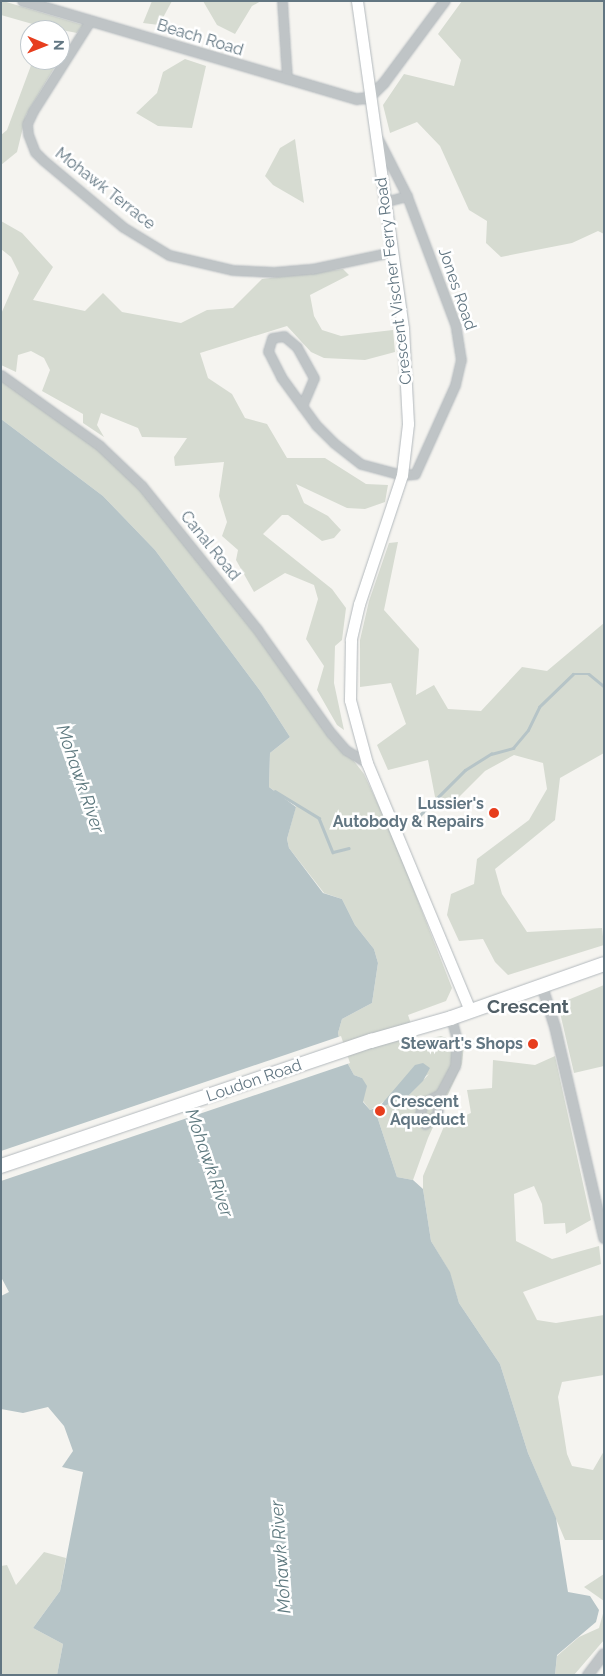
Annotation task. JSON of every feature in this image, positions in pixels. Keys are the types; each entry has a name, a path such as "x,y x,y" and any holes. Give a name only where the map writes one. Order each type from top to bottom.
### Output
{"main road":[{"name":"Crescent Vischer Ferry Road","path":"357,1 408,383 408,424 402,475 359,604 352,640 350,700 367,763 470,1011"},
{"name":"Loudon Road","path":"1,1166 371,1041 451,1018 604,964"}],"street":[{"name":"Beach Road","path":"23,1 341,95 369,98"},
{"path":"282,1 287,79"},
{"path":"369,98 384,83 445,1"},
{"name":"Mohawk Terrace","path":"90,21 34,111 27,124 28,134 35,152 43,160 123,227 169,255 233,270 274,272 312,269 392,252"},
{"name":"Jones Road","path":"375,133 407,196 455,324 461,360 446,411 421,455 416,474 402,475"},
{"path":"384,202 407,196"},
{"path":"302,406 314,378 297,347 284,336 272,338 268,351 281,377 302,406 334,443 361,464 402,475"},
{"name":"Canal Road","path":"1,375 100,446 142,486 257,629 331,733 346,750 367,763"},
{"path":"542,986 555,1027 604,1238"},
{"path":"440,1094 455,1066 457,1040 451,1018"},
{"path":"588,1675 604,1654"}],"shaded area":[{"path":"1,1 3,1 66,20 20,20 1,15"},
{"path":"152,1 172,1 159,25 143,23"},
{"path":"203,1 261,1 252,6 235,34 217,25"},
{"path":"462,1 604,1 604,234 598,231 572,243 501,257 486,243 487,221 469,210 440,146 417,122 390,133 383,105 404,74 454,86 461,60 438,34"},
{"path":"70,21 83,25 77,33 70,32"},
{"path":"185,59 206,66 192,128 158,126 136,113 157,93 163,72"},
{"path":"29,70 53,70 26,115 17,152 1,165 1,135 7,130"},
{"path":"295,139 304,203 273,185 265,176 280,148"},
{"path":"1,221 22,233 53,267 33,300 85,311 103,293 122,312 181,323 207,310 233,308 262,279 343,269 349,275 310,295 314,316 322,330 341,336 393,330 395,352 365,360 324,358 311,352 287,326 200,353 208,378 232,394 245,418 267,424 287,458 325,458 366,484 388,485 385,502 365,509 347,508 296,484 304,503 328,516 341,530 334,538 322,541 288,515 282,515 263,534 332,589 346,608 342,640 335,646 334,683 344,730 337,725 317,690 324,666 306,639 318,599 314,585 285,573 254,592 236,560 238,550 222,536 227,522 219,496 224,462 175,466 174,457 187,438 142,437 138,428 101,413 97,425 104,437 83,423 83,414 42,391 50,370 44,358 31,351 18,355 16,372 1,365 1,314 19,273 11,257 1,249"},
{"path":"1,374 131,474 364,774 392,834 452,988 446,1001 408,1015 417,1041 441,1036 464,1045 462,1064 428,1138 413,1180 397,1177 375,1110 408,1096 429,1074 370,1110 363,1101 362,1078 354,1075 343,1055 338,1033 342,1019 372,1003 378,963 374,949 355,925 342,899 324,893 289,848 287,839 296,806 269,787 270,753 290,737 261,692 155,550 103,496 1,419"},
{"path":"398,542 384,610 419,649 416,695 434,685 448,709 481,711 522,667 547,671 604,623 604,753 560,778 555,820 495,869 502,894 527,932 602,928 604,945 508,975 495,962 483,939 459,941 447,915 451,894 474,884 477,859 529,820 547,789 543,763 514,755 485,771 448,808 436,802 428,760 388,770 377,745 406,724 391,683 360,687 360,640 369,601 389,543"},
{"path":"604,985 604,1066 574,1073 558,1004"},
{"path":"555,1056 591,1220 566,1234 565,1223 544,1224 542,1204 534,1186 514,1194 516,1241 552,1259 599,1246 601,1264 523,1292 537,1320 556,1323 604,1315 604,1375 562,1382 558,1397 567,1454 572,1466 593,1470 604,1451 604,1540 565,1540 528,1453 500,1364 459,1303 449,1271 431,1241 423,1189 423,1176 445,1124 471,1113 467,1090 492,1088 493,1060 535,1065"},
{"path":"44,1552 66,1558 60,1591 33,1628 63,1644 57,1675 1,1675 1,1566 7,1565 16,1585"},
{"path":"604,1574 604,1601 584,1587"},
{"path":"604,1610 604,1640 574,1675 555,1675 557,1656 579,1637 599,1628"}],"water":[{"name":"Mohawk River","path":"1,419 103,496 155,550 261,692 290,737 270,753 269,787 296,807 287,839 289,848 323,893 342,899 355,925 374,949 378,963 372,1003 342,1019 338,1033 343,1055 354,1075 362,1078 367,1086 363,1102 370,1110 380,1106 415,1065 423,1063 430,1068 423,1081 408,1096 375,1110 397,1177 413,1180 423,1189 431,1241 450,1272 459,1303 500,1364 528,1453 556,1518 568,1592 590,1596 599,1610 596,1622 557,1655 555,1675 57,1675 63,1644 33,1628 60,1591 83,1472 62,1467 73,1451 64,1426 48,1407 23,1413 1,1409 1,1296 9,1292 1,1277"}],"pier":[{"path":"341,1036 350,1063 1,1181 1,1151"}],"waterway":[{"path":"411,824 465,770 491,754 513,748 528,730 539,707 573,674 589,674 604,686"},
{"path":"275,791 319,818 333,852 349,848"}],"place":[{"name":"Lussier's Autobody & Repairs","path":"494,813"},
{"name":"Stewart's Shops","path":"533,1044"},
{"name":"Crescent Aqueduct","path":"380,1111"}],"district":[{"name":"Crescent","path":"528,1007"}]}
